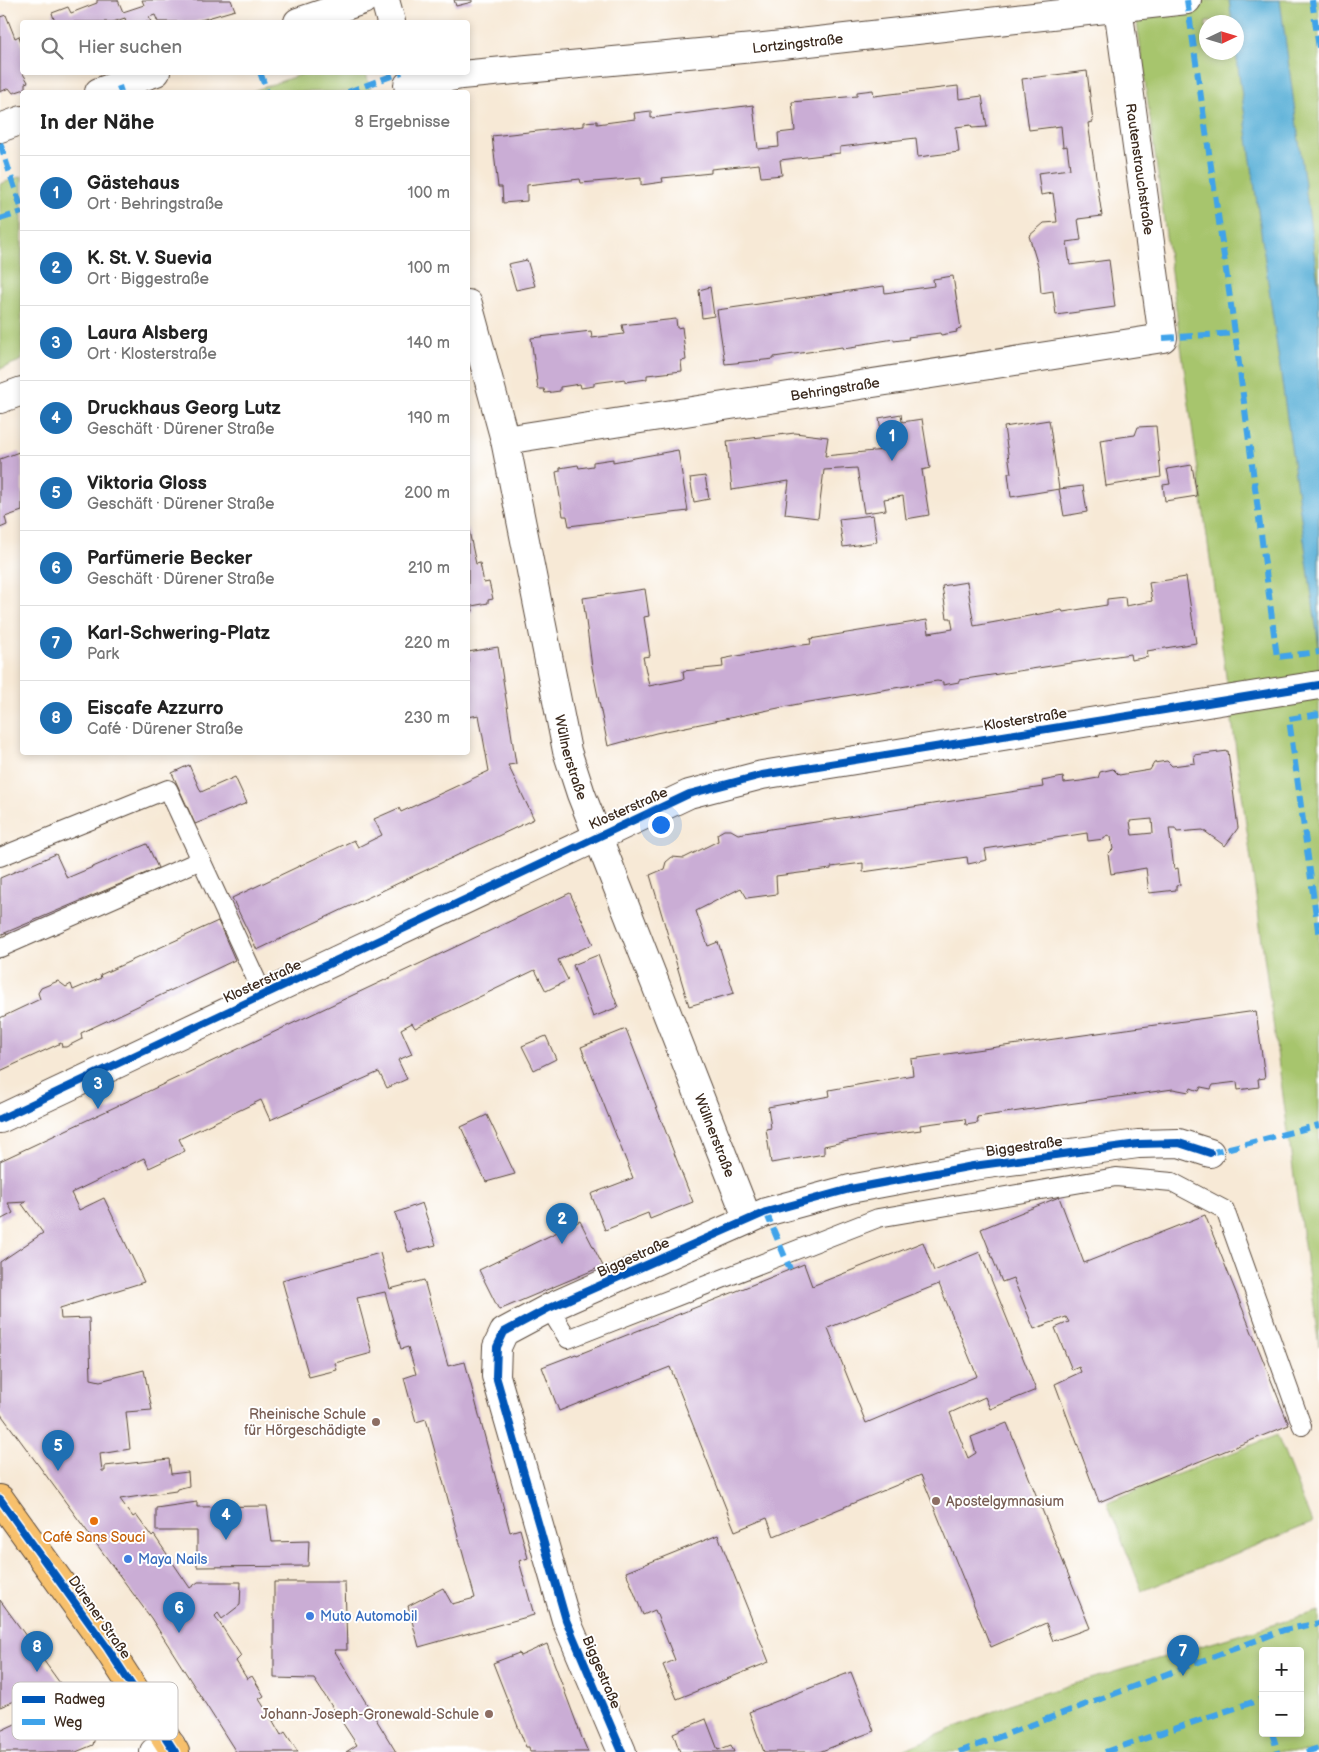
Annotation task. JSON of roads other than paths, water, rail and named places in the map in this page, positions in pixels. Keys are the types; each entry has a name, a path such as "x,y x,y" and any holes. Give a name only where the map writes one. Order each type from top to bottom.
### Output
{"main road":[{"name":"Dürener Straße","path":"0,1499 108,1649 127,1682"}],"street":[{"path":"304,20 363,0"},
{"path":"385,0 390,20"},
{"name":"Lortzingstraße","path":"470,74 764,47 1118,4 1187,0"},
{"name":"Rautenstrauchstraße","path":"1118,4 1163,338"},
{"path":"106,90 148,75"},
{"name":"Lortzingstraße","path":"407,83 461,75"},
{"path":"0,128 20,121"},
{"name":"Wüllnerstraße","path":"470,311 505,440 567,751 581,794 748,1220"},
{"name":"Behringstraße","path":"505,440 1163,338"},
{"path":"0,399 20,392"},
{"name":"Klosterstraße","path":"0,1118 690,794 762,775 1319,685"},
{"name":"Biggestraße","path":"622,1752 566,1620 496,1376 497,1347 504,1332 549,1308 766,1212 850,1189 973,1166 1138,1144 1180,1143 1210,1153"}],"lane":[{"path":"0,857 168,788 262,994"},
{"path":"0,948 201,860"},
{"path":"549,1308 568,1339 878,1218 1116,1177 1172,1182 1225,1210 1302,1426"}],"water":[{"path":"1229,0 1280,0 1319,289 1319,647 1237,60 1244,60 1244,15 1231,15"}],"place":[{"name":"Gästehaus","path":"892,461"},
{"name":"Laura Alsberg","path":"98,1109"},
{"name":"K. St. V. Suevia","path":"562,1244"},
{"name":"Rheinische Schule für Hörgeschädigte","path":"376,1422"},
{"name":"Viktoria Gloss","path":"58,1471"},
{"name":"Apostelgymnasium","path":"936,1501"},
{"name":"Café Sans Souci","path":"94,1521"},
{"name":"Druckhaus Georg Lutz","path":"226,1540"},
{"name":"Maya Nails","path":"128,1559"},
{"name":"Muto Automobil","path":"310,1616"},
{"name":"Parfümerie Becker","path":"179,1633"},
{"name":"Eiscafe Azzurro","path":"37,1672"},
{"name":"Karl-Schwering-Platz","path":"1183,1676"},
{"name":"Johann-Joseph-Gronewald-Schule","path":"489,1714"}]}
